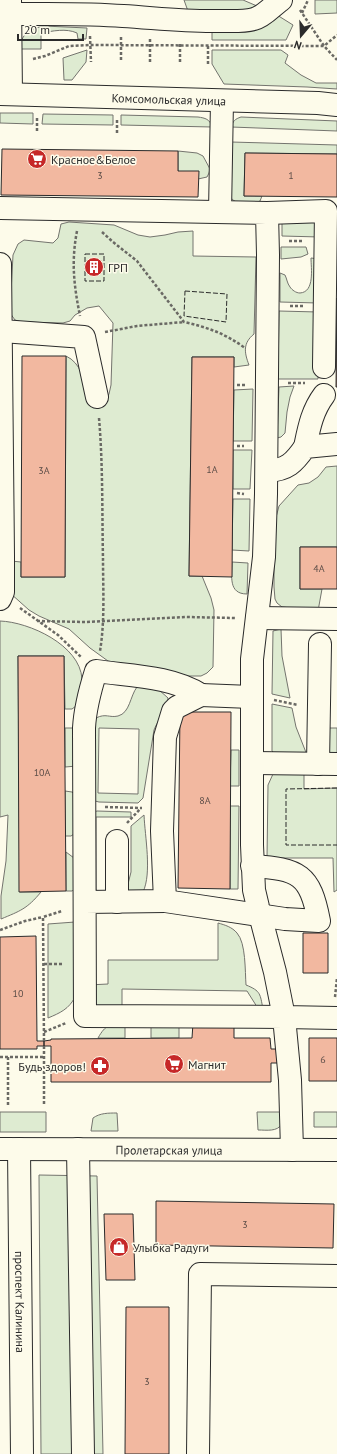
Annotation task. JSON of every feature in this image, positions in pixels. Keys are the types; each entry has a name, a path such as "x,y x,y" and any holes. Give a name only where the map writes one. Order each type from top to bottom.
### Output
{"street":[{"path":"6,94 10,60 10,7 78,5 127,16 187,21 249,20 262,15 281,0"},
{"name":"Комсомольская улица","path":"6,94 318,103 337,105"},
{"path":"220,212 222,100"},
{"path":"0,208 267,213 331,207 325,242 324,367"},
{"path":"267,213 267,471 264,550 252,658 252,866 254,890 276,972 284,1018 290,1080 292,1150"},
{"path":"0,264 2,331 1,595"},
{"path":"2,331 84,337 97,398"},
{"path":"267,471 283,469 292,463 306,447 313,413 324,395"},
{"path":"306,447 337,444"},
{"path":"257,618 337,619"},
{"path":"252,763 327,764 318,710 320,644"},
{"path":"201,695 189,687 178,684 89,665 91,686 85,716 85,1016 337,1018"},
{"path":"165,901 162,861 162,808 164,737 170,718 177,707 201,695 252,697"},
{"path":"117,841 117,902"},
{"path":"252,866 286,870 303,879 328,921"},
{"path":"85,902 165,901 285,919 328,921"},
{"name":"Пролетарская улица","path":"10,1149 337,1150"},
{"name":"проспект Калинина","path":"10,1149 22,1454"},
{"path":"78,1149 83,1454"},
{"path":"198,1454 200,1274 337,1276"}],"path":[{"path":"308,0 302,14 324,46 337,60"},
{"path":"90,35 91,62"},
{"path":"10,60 36,59 69,46 90,45 324,46 337,35"},
{"path":"120,36 121,62"},
{"path":"150,45 150,63"},
{"path":"180,45 180,63"},
{"path":"208,45 208,64"},
{"path":"82,210 107,237 138,261 184,322"},
{"path":"82,210 75,241 73,267 76,296 84,337 137,326 184,322 223,334 267,365"},
{"path":"268,241 325,242"},
{"path":"268,306 325,306"},
{"path":"1,595 58,635 89,665 100,647 102,621 101,457 97,398"},
{"path":"37,621 102,621 186,617 257,618"},
{"path":"84,806 162,808"},
{"path":"0,930 85,902"},
{"path":"43,917 44,1041"},
{"path":"44,1046 44,1104"},
{"path":"0,1057 44,1057"},
{"path":"8,1057 8,1106"}],"green space":[{"path":"184,0 243,0 257,6 243,11 189,14"},
{"path":"315,0 337,0 337,13 315,14"},
{"path":"277,15 293,25 286,40 212,40 212,29"},
{"path":"44,26 87,28 86,39 78,39 77,33 73,31 50,31 41,33 41,49 20,49 24,35 31,30"},
{"path":"87,50 86,62 72,80 64,80 63,58"},
{"path":"212,50 281,50 288,55 285,63 301,75 316,83 337,83 337,89 224,84 212,64"},
{"path":"0,113 33,113 33,124 0,123"},
{"path":"43,114 113,115 113,125 42,124"},
{"path":"121,115 198,117 207,119 212,127 121,125"},
{"path":"241,117 337,121 337,131 231,127 234,120"},
{"path":"231,142 337,145 337,154 245,153 244,196 262,196 260,201 241,204 231,198"},
{"path":"178,151 197,153 203,156 210,169 207,177 198,179 178,171"},
{"path":"320,217 320,237 282,236 282,219"},
{"path":"69,222 114,225 138,235 150,237 193,231 193,256 256,257 254,334 250,337 246,344 245,352 249,365 234,367 234,357 192,357 189,576 202,576 214,610 213,667 201,676 187,676 108,661 90,648 69,629 29,610 10,593 11,561 21,562 21,577 65,577 66,356 79,367 89,395 105,401 109,394 111,385 113,323 99,306 87,308 75,315 70,321 63,323 22,322 15,320 10,313 13,255 18,244 24,240 53,243 58,238 61,224"},
{"path":"281,247 306,247 308,254 301,257 281,259"},
{"path":"311,258 319,259 318,303 280,302 280,273 285,275 289,286 293,290 299,293 305,292 308,289 311,279"},
{"path":"279,311 318,312 318,379 278,379"},
{"path":"294,386 287,412 285,433 281,437 277,438 279,387"},
{"path":"253,389 252,441 233,441 234,390"},
{"path":"233,450 252,450 250,489 233,489"},
{"path":"337,466 337,547 300,547 300,589 322,589 318,611 282,607 275,599 274,587 274,525 279,506 298,485 309,483 318,477 326,467"},
{"path":"233,499 250,499 249,551 232,550"},
{"path":"232,562 248,563 247,594 241,593 234,588 232,583"},
{"path":"0,621 12,622 38,631 63,646 79,667 82,679 76,706 72,709 65,709 64,656 18,656 20,892 41,892 23,909 1,919 1,896 6,861 8,815 0,817"},
{"path":"281,629 282,656 290,698 272,694 273,631"},
{"path":"146,686 158,689 168,698 165,711 154,730 143,798 138,803 95,801 93,727 96,718 102,716 118,716 122,714 127,708 137,687","holes":["99,728 139,729 138,794 98,793"]},
{"path":"272,704 292,708 296,727 307,755 275,754 272,751"},
{"path":"65,728 75,728 77,766 65,767"},
{"path":"326,728 337,728 337,756 325,756"},
{"path":"231,750 239,750 239,786 230,786"},
{"path":"304,773 304,789 337,788 337,890 334,892 333,858 267,858 268,785 273,774"},
{"path":"65,791 72,792 76,795 74,834 71,836 65,836"},
{"path":"230,806 239,806 238,889 230,889"},
{"path":"94,812 131,812 131,817 96,817 96,892 92,885"},
{"path":"144,815 148,865 146,884 143,892 126,892 131,872 131,826"},
{"path":"66,852 74,858 75,889 72,891 66,891"},
{"path":"75,922 75,997 70,1005 64,1010 48,1018 48,924"},
{"path":"218,923 233,929 240,938 244,950 246,985 257,991 263,1009 259,1010 247,991 122,989 122,1008 105,1008 92,1004 88,985 108,984 108,960 218,960"},
{"path":"179,1023 179,1038 151,1038 151,1024"},
{"path":"125,1024 125,1038 98,1038 103,1030 108,1026"},
{"path":"0,1112 46,1112 46,1132 0,1132"},
{"path":"257,1112 281,1112 282,1124 280,1127 275,1129 258,1130"},
{"path":"314,1112 337,1112 337,1127 314,1127"},
{"path":"117,1113 118,1131 91,1131 93,1118 101,1114"},
{"path":"39,1175 97,1176 103,1454 41,1454"}],"building":[{"path":"2,149 178,151 178,171 199,171 198,197 1,195"},
{"path":"245,153 337,154 337,197 244,196"},
{"name":"ГРП","path":"90,260 98,260 97,274 90,274"},
{"path":"337,298 337,387 336,387"},
{"path":"22,356 66,356 65,577 21,577"},
{"path":"192,357 234,357 232,577 189,576"},
{"path":"300,547 337,547 337,589 300,589"},
{"path":"18,656 64,656 66,891 19,892"},
{"path":"180,712 231,712 230,889 178,888"},
{"path":"303,933 328,933 328,973 303,973"},
{"path":"36,936 37,1041 44,1041 44,1046 37,1046 37,1049 0,1049 0,937"},
{"path":"193,1023 234,1024 234,1038 270,1038 271,1049 278,1049 278,1063 271,1063 271,1082 51,1082 51,1046 44,1046 44,1041 51,1039 192,1038"},
{"path":"309,1038 337,1038 337,1081 309,1081"},
{"path":"156,1201 334,1204 333,1248 156,1245"},
{"name":"Улыбка Радуги","path":"104,1214 133,1214 135,1280 106,1280"},
{"path":"126,1307 169,1307 169,1454 125,1454"}],"fence":[{"path":"85,254 104,254 104,281 85,281 85,254"},
{"path":"185,291 227,294 226,322 184,316 185,291"},
{"path":"337,788 286,789 286,845 337,845"}],"place":[{"name":"Красное&Белое","path":"37,159"},
{"name":"ГРП","path":"94,267"},
{"name":"Магнит","path":"174,1064"},
{"name":"Будь здоров!","path":"100,1066"},
{"name":"Улыбка Радуги","path":"119,1247"}]}
